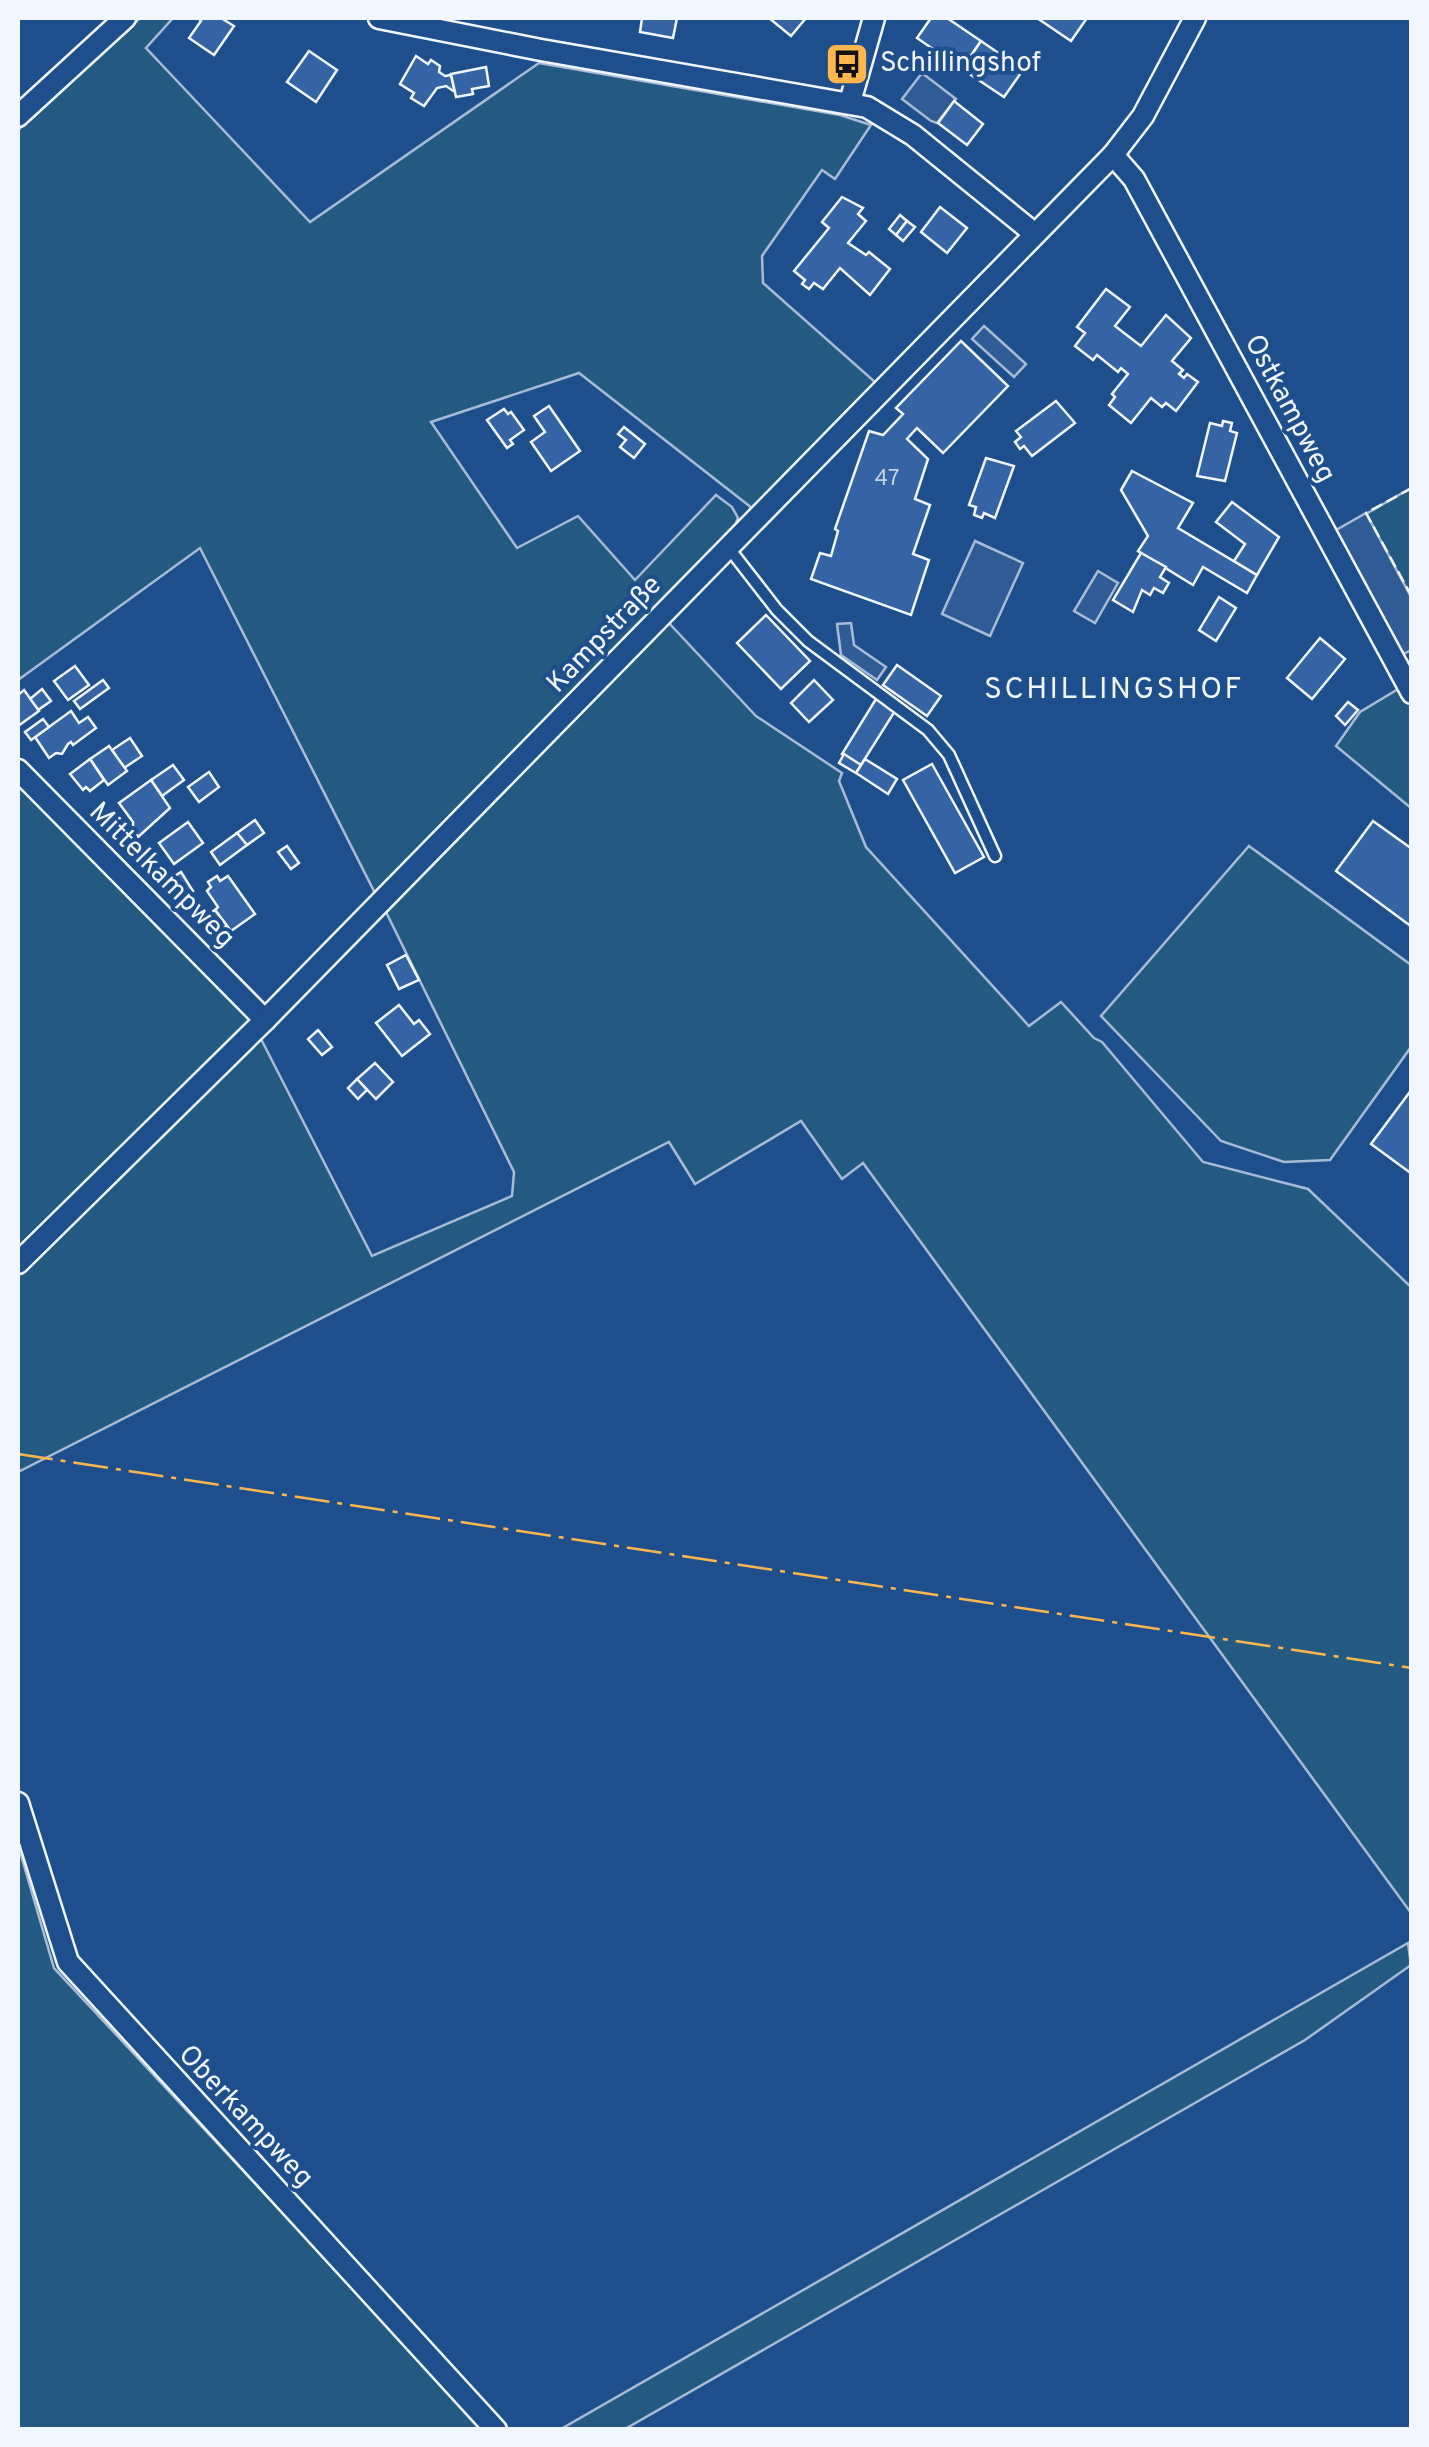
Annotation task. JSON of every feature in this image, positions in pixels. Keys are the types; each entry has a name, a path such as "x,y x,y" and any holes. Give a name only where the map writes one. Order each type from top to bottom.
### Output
{"street":[{"path":"18,116 125,18"},
{"path":"379,18 541,50 850,102 884,116 914,135 1035,234"},
{"path":"850,102 874,18"},
{"name":"Kampstraße","path":"18,1262 265,1020 1113,155 1143,116 1196,18"},
{"name":"Ostkampweg","path":"1113,155 1134,179 1412,692"},
{"name":"Mittelkampweg","path":"18,770 265,1020"},
{"name":"Oberkampweg","path":"18,1803 68,1962 496,2430"}],"lane":[{"path":"728,547 777,610 808,642 928,730 949,755 995,856"}],"shaded area":[{"path":"140,18 173,18 146,48 310,222 539,63 840,115 871,125 835,179 822,170 762,256 763,283 875,382 752,508 579,373 431,422 517,548 578,516 635,580 716,495 732,507 738,518 734,528 377,897 200,548 18,680 18,130"},
{"path":"922,73 956,99 937,123 902,99"},
{"path":"984,326 1026,364 1014,377 972,339"},
{"path":"1411,488 1411,597 1366,514"},
{"path":"1366,513 1411,597 1411,650 1398,657 1331,533"},
{"path":"975,541 1023,563 990,636 942,614"},
{"path":"1098,571 1118,583 1095,623 1074,611"},
{"path":"668,622 756,716 842,773 839,781 866,847 1029,1026 1061,1002 1102,1042 1203,1162 1308,1189 1411,1287 1411,1913 863,1163 842,1179 801,1121 695,1184 669,1142 18,1472 18,1274 261,1039 372,1256 512,1196 514,1172 386,912"},
{"path":"851,623 854,645 886,667 877,680 841,655 837,624"},
{"path":"1400,688 1411,706 1411,808 1336,746 1360,712"},
{"path":"18,777 260,1015 18,1248"},
{"path":"1249,846 1411,965 1411,1047 1330,1160 1284,1162 1221,1141 1101,1016"},
{"path":"18,1845 54,1968 484,2429 18,2429"},
{"path":"1408,1943 1411,1965 1305,2040 625,2429 561,2429"}],"building":[{"path":"198,18 221,18 234,26 214,55 189,38 201,21"},
{"path":"642,18 677,18 673,38 640,32"},
{"path":"769,18 806,18 791,36"},
{"path":"931,18 947,18 981,41 962,69 917,38"},
{"path":"1037,18 1087,18 1071,41"},
{"path":"981,41 1023,70 1004,97 962,69"},
{"path":"309,51 337,70 316,102 287,82"},
{"path":"416,56 440,66 439,72 445,76 451,75 455,92 446,86 437,88 424,106 411,98 414,93 400,84"},
{"path":"486,67 489,86 456,97 451,74"},
{"path":"954,101 983,124 967,145 938,123"},
{"path":"842,197 863,208 858,214 866,221 848,243 866,255 869,252 890,269 870,295 840,268 823,289 814,283 809,289 794,271 829,228 822,222"},
{"path":"940,207 967,228 947,253 921,232"},
{"path":"900,215 907,221 896,235 889,229"},
{"path":"907,221 915,227 903,241 896,235"},
{"path":"1106,289 1130,307 1115,326 1141,346 1166,315 1191,338 1172,361 1183,370 1179,374 1184,378 1187,374 1198,382 1176,411 1151,398 1131,423 1109,405 1115,397 1112,394 1128,374 1121,368 1118,372 1097,355 1093,360 1075,346 1085,333 1077,327"},
{"path":"961,341 1008,386 943,453 917,428 907,439 928,459 915,499 930,505 913,554 929,560 911,615 811,579 820,553 831,556 838,531 835,529 869,431 883,435 903,414 896,408"},
{"path":"1056,401 1075,423 1032,456 1015,442 1021,437 1016,431"},
{"path":"549,406 580,451 551,471 531,442 545,432 534,416"},
{"path":"504,409 524,430 510,440 513,444 507,448 487,420"},
{"path":"1223,421 1232,423 1230,431 1237,433 1225,481 1197,476 1210,423 1222,426"},
{"path":"624,427 645,444 634,458 620,447 626,440 618,434"},
{"path":"986,458 1014,466 995,518 984,513 982,518 974,515 976,507 969,505"},
{"path":"1132,471 1193,503 1178,528 1257,575 1247,593 1203,567 1193,585 1138,551 1148,536 1121,490"},
{"path":"1232,502 1279,537 1257,575 1234,561 1245,544 1216,522"},
{"path":"1141,553 1166,567 1160,577 1169,583 1163,593 1154,588 1150,595 1142,590 1133,612 1113,600"},
{"path":"1219,597 1236,608 1216,641 1199,630"},
{"path":"766,615 810,661 781,689 737,643"},
{"path":"1320,638 1345,659 1312,699 1287,678"},
{"path":"897,665 941,696 927,716 883,685"},
{"path":"75,666 89,685 68,700 54,681"},
{"path":"103,680 109,688 80,709 74,701"},
{"path":"814,680 833,700 809,722 791,703"},
{"path":"42,689 51,701 38,710 30,699"},
{"path":"24,690 39,711 18,726 18,695"},
{"path":"876,699 895,711 861,765 842,754"},
{"path":"1348,702 1358,710 1345,725 1336,716"},
{"path":"71,711 79,723 88,717 96,728 73,745 68,744 62,754 49,758 35,737"},
{"path":"43,719 49,727 31,740 25,732"},
{"path":"130,738 142,756 124,768 112,750"},
{"path":"109,746 127,771 108,785 90,759"},
{"path":"844,754 861,765 856,773 839,763"},
{"path":"90,759 104,780 90,791 86,787 83,790 70,774"},
{"path":"865,759 897,779 888,794 856,773"},
{"path":"932,764 984,857 955,873 903,780"},
{"path":"173,765 184,780 162,796 151,780"},
{"path":"209,772 219,787 199,802 188,787"},
{"path":"151,780 170,808 138,837 119,803"},
{"path":"255,820 264,833 247,845 237,833"},
{"path":"1373,821 1412,849 1412,927 1336,871"},
{"path":"188,822 203,843 174,864 159,843"},
{"path":"237,833 247,845 220,865 211,852"},
{"path":"287,846 299,863 291,869 278,852"},
{"path":"181,872 193,891 177,901 164,883"},
{"path":"217,876 220,881 228,876 255,914 231,931 207,891 211,887 208,882"},
{"path":"215,910 227,926 219,931 207,915"},
{"path":"406,955 419,980 399,989 387,965"},
{"path":"399,1005 414,1024 419,1020 430,1034 402,1056 376,1023"},
{"path":"318,1030 332,1047 322,1055 308,1039"},
{"path":"375,1063 393,1082 376,1099 357,1079"},
{"path":"357,1079 367,1090 358,1099 348,1088"},
{"path":"1412,1089 1412,1174 1371,1144"}],"fence":[{"path":"1412,488 1366,513 1412,597"}],"power":[{"path":"18,1454 1412,1668"}],"place":[{"name":"Schillingshof","path":"847,64"}],"district":[{"name":"SCHILLINGSHOF","path":"1114,690"}]}
